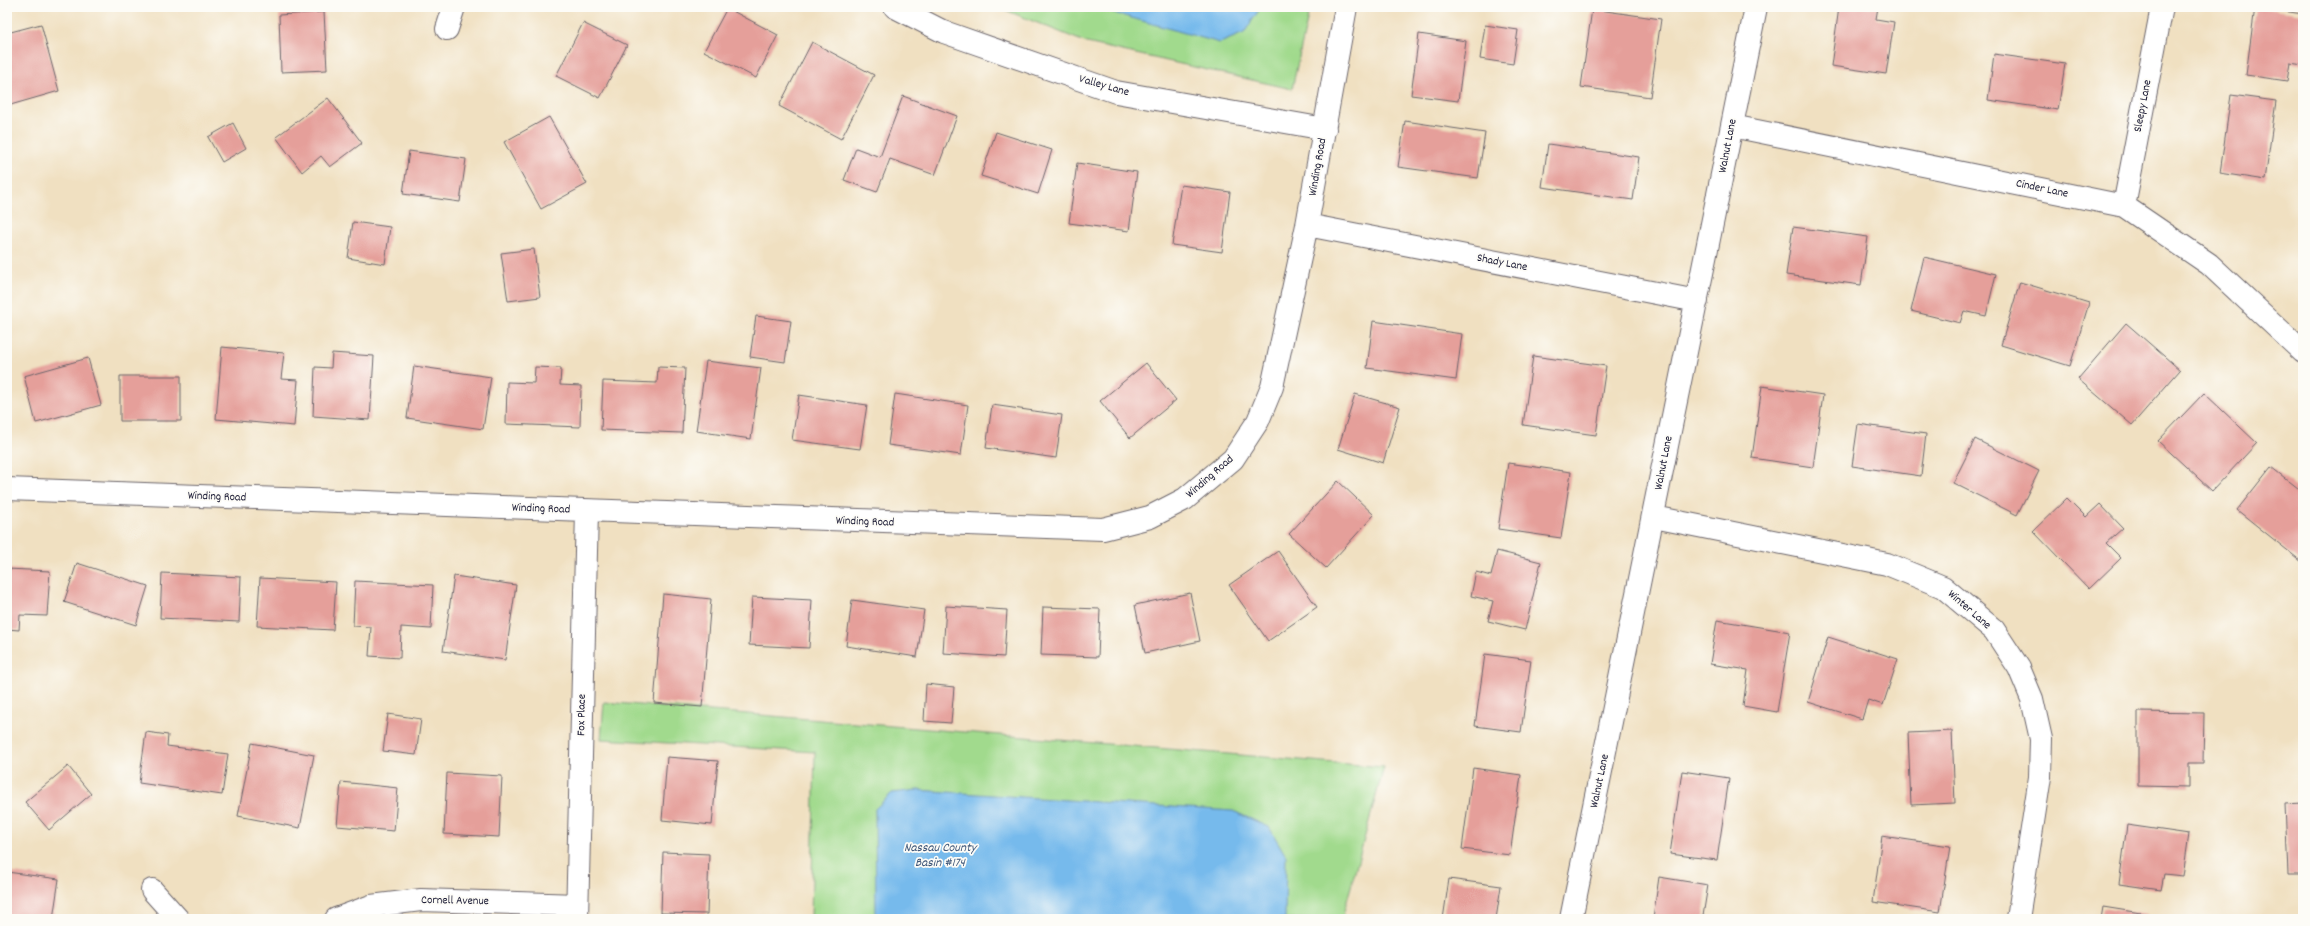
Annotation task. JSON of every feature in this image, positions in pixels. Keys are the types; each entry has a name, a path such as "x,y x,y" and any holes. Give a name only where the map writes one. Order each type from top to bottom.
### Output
{"street":[{"path":"447,29 454,7"},
{"name":"Valley Lane","path":"895,7 944,32 1116,92 1325,129"},
{"name":"Winding Road","path":"7,489 1103,529 1150,516 1185,499 1233,459 1258,421 1272,387 1307,225 1346,7"},
{"name":"Walnut Lane","path":"1571,919 1654,517 1756,7"},
{"name":"Sleepy Lane","path":"2124,206 2162,7"},
{"name":"Cinder Lane","path":"1732,126 2124,206 2209,264 2303,352"},
{"name":"Shady Lane","path":"1307,225 1697,301"},
{"name":"Fox Place","path":"577,912 587,511"},
{"name":"Winter Lane","path":"1654,517 1887,564 1943,587 1994,630 2019,668 2032,699 2041,739 2040,777 2018,919"},
{"path":"152,890 178,919"},
{"name":"Cornell Avenue","path":"336,919 371,906 421,900 577,912"}],"green space":[{"path":"998,7 1310,7 1292,89 1087,43"},
{"path":"604,702 1384,767 1342,919 811,919 815,752 601,739"}],"water":[{"path":"1104,7 1261,7 1244,33 1220,43 1114,13"},
{"name":"Nassau County Basin #174","path":"917,790 1233,811 1269,827 1286,856 1285,919 876,919 875,809 892,793"}],"building":[{"path":"1839,7 1878,7 1876,19 1894,22 1886,74 1831,66"},
{"path":"2255,7 2303,14 2303,65 2290,63 2287,81 2246,75"},
{"path":"727,8 778,35 756,78 704,51"},
{"path":"1592,9 1661,19 1650,97 1581,87"},
{"path":"324,12 327,70 281,72 279,15"},
{"path":"583,23 627,45 600,98 556,76"},
{"path":"41,24 59,91 7,106 7,33"},
{"path":"1485,25 1518,30 1513,64 1480,59"},
{"path":"1419,34 1466,41 1458,101 1411,95"},
{"path":"812,42 874,75 841,139 779,106"},
{"path":"1994,54 2065,64 2058,110 1988,100"},
{"path":"2231,95 2276,101 2265,180 2220,173"},
{"path":"903,96 957,116 935,175 890,159 877,192 844,180 856,148 880,157"},
{"path":"328,98 362,143 330,167 321,156 302,172 276,137"},
{"path":"549,117 587,184 541,209 504,142"},
{"path":"1405,121 1485,133 1478,178 1398,167"},
{"path":"233,123 246,148 222,162 208,137"},
{"path":"996,132 1052,150 1038,194 981,176"},
{"path":"1548,144 1639,157 1633,200 1542,187"},
{"path":"409,151 466,159 460,202 403,194"},
{"path":"1077,163 1137,172 1129,231 1069,223"},
{"path":"1181,185 1230,192 1222,252 1172,245"},
{"path":"353,222 390,227 385,264 348,258"},
{"path":"1793,227 1868,237 1861,285 1786,275"},
{"path":"534,249 540,297 508,301 501,253"},
{"path":"1924,257 1996,274 1986,316 1964,311 1960,323 1911,311"},
{"path":"2020,282 2089,303 2070,366 2001,345"},
{"path":"756,316 791,321 785,362 750,357"},
{"path":"1373,321 1462,334 1456,380 1367,368"},
{"path":"2126,323 2180,370 2132,425 2078,379"},
{"path":"222,347 284,353 281,379 298,380 294,426 216,419"},
{"path":"332,353 374,356 370,420 313,416 315,367 331,368"},
{"path":"1533,356 1606,366 1596,435 1523,425"},
{"path":"88,358 101,405 36,423 24,376"},
{"path":"706,361 761,368 751,439 696,431"},
{"path":"1146,363 1176,400 1130,438 1100,401"},
{"path":"414,366 491,377 483,429 407,418"},
{"path":"535,367 561,368 560,385 581,386 580,427 506,424 507,382 534,383"},
{"path":"658,367 685,368 682,433 601,430 603,381 657,383"},
{"path":"120,376 181,376 181,421 120,421"},
{"path":"1762,386 1823,395 1813,467 1752,458"},
{"path":"2204,393 2257,443 2212,491 2158,441"},
{"path":"895,394 968,405 961,455 888,445"},
{"path":"1355,394 1400,407 1383,463 1338,449"},
{"path":"799,395 867,405 860,449 792,440"},
{"path":"992,405 1062,415 1056,458 986,448"},
{"path":"1858,424 1926,434 1921,476 1852,466"},
{"path":"1975,439 2039,471 2017,515 1953,483"},
{"path":"1508,463 1571,472 1561,538 1498,529"},
{"path":"2271,467 2303,492 2302,562 2237,510"},
{"path":"1338,481 1374,515 1326,568 1289,534"},
{"path":"2067,498 2086,517 2100,504 2123,528 2106,543 2121,558 2089,589 2033,531"},
{"path":"1278,551 1317,607 1268,641 1229,585"},
{"path":"1497,551 1541,562 1525,630 1488,621 1493,601 1471,596 1476,572 1491,576"},
{"path":"77,563 148,586 136,625 64,602"},
{"path":"7,569 50,571 47,616 20,615 19,630 7,629"},
{"path":"162,573 241,577 239,622 160,618"},
{"path":"454,576 516,585 505,660 443,651"},
{"path":"260,578 336,582 333,630 257,626"},
{"path":"355,581 433,585 431,629 401,627 400,658 369,656 371,627 353,626"},
{"path":"1190,593 1200,641 1145,653 1135,605"},
{"path":"663,594 711,599 702,707 654,703"},
{"path":"752,597 812,600 809,648 749,645"},
{"path":"852,600 924,610 917,657 846,646"},
{"path":"946,606 1007,610 1004,657 943,653"},
{"path":"1043,607 1100,609 1098,657 1041,655"},
{"path":"1717,620 1790,632 1777,712 1743,706 1748,670 1710,664"},
{"path":"1828,637 1898,659 1883,705 1868,700 1862,719 1808,702"},
{"path":"1485,654 1531,660 1521,732 1475,726"},
{"path":"926,684 954,687 951,723 924,721"},
{"path":"2138,712 2204,713 2203,763 2189,763 2189,787 2138,786"},
{"path":"388,714 421,719 416,755 383,751"},
{"path":"1952,731 1955,803 1911,805 1908,733"},
{"path":"146,732 168,735 167,746 228,754 222,795 139,783"},
{"path":"252,743 314,755 300,828 238,816"},
{"path":"667,757 718,761 712,825 662,820"},
{"path":"68,766 91,794 49,830 25,802"},
{"path":"1473,768 1521,775 1510,855 1462,849"},
{"path":"1682,771 1729,778 1717,860 1670,854"},
{"path":"447,773 502,776 499,837 444,834"},
{"path":"341,782 398,788 394,831 337,826"},
{"path":"2303,803 2303,875 2288,875 2285,804"},
{"path":"2127,825 2189,834 2183,876 2164,874 2161,890 2119,884"},
{"path":"1882,836 1950,846 1940,912 1873,902"},
{"path":"663,852 709,854 707,914 661,913"},
{"path":"7,872 59,879 53,919 7,919"},
{"path":"1659,877 1708,885 1703,916 1721,919 1653,919"},
{"path":"1449,879 1501,886 1496,919 1443,919"},
{"path":"2103,907 2147,914 2147,919 2101,919"}]}
